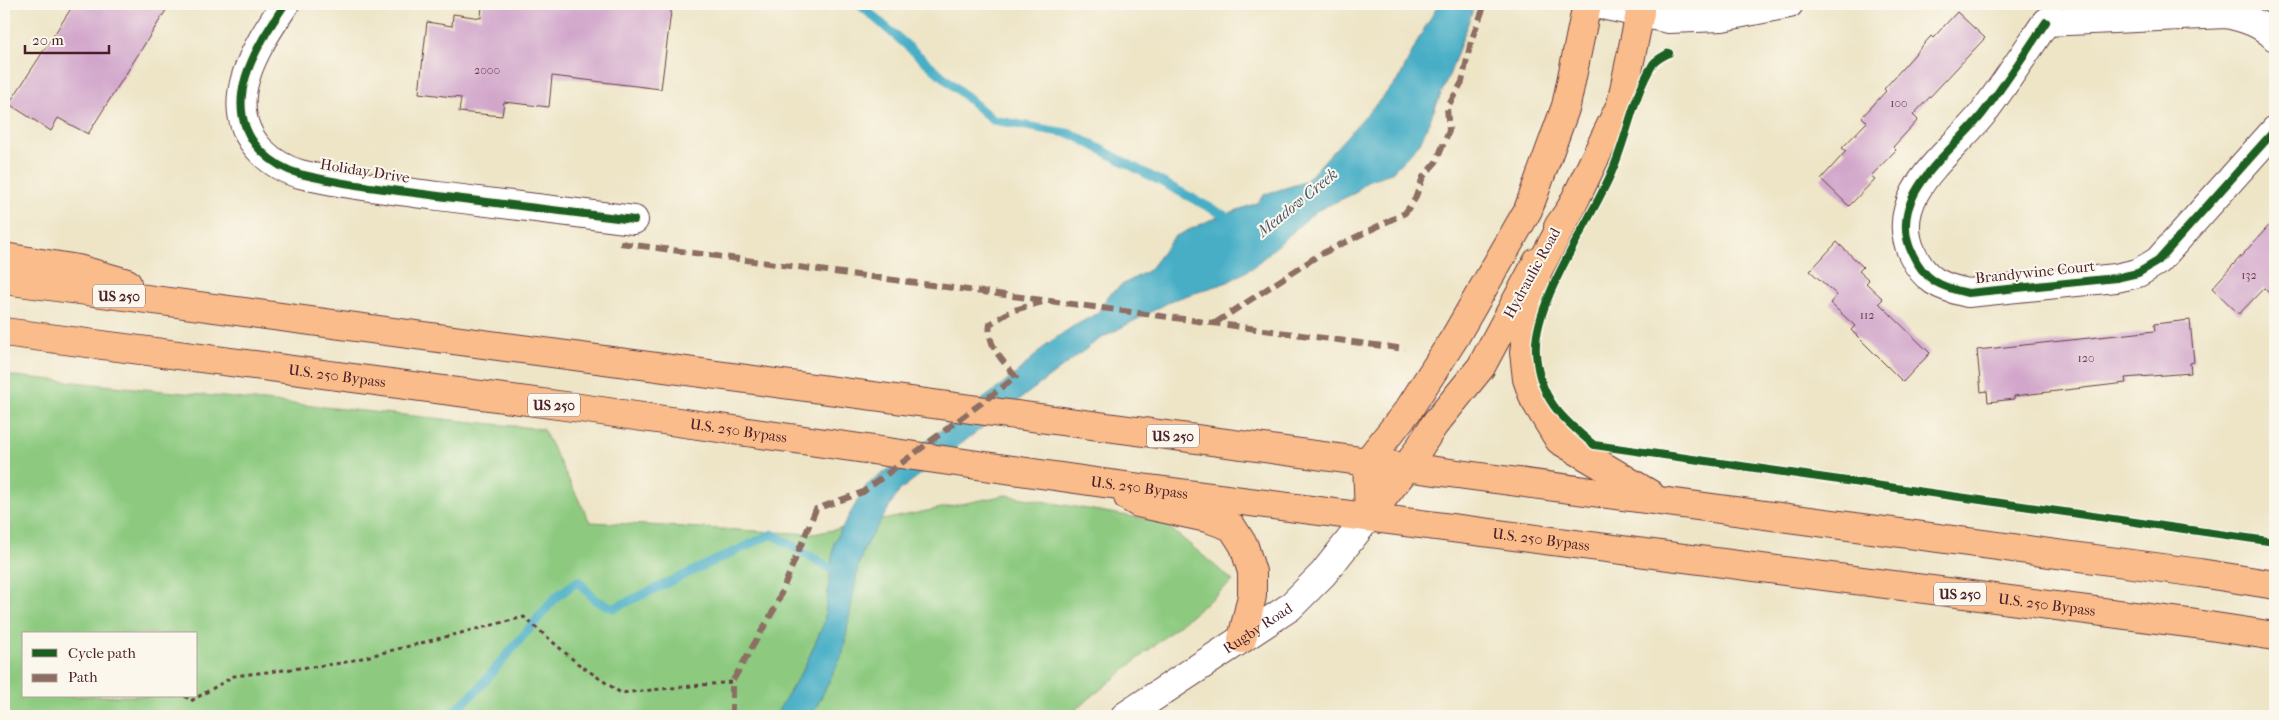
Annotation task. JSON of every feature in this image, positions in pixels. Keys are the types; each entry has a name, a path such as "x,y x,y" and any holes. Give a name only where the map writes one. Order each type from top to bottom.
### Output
{"main road":[{"path":"1369,516 1367,462 1409,409 1455,337 1528,210 1566,106 1588,4"},
{"name":"Hydraulic Road","path":"1369,516 1407,467 1434,425 1481,367 1546,243 1571,208 1621,104 1640,8"},
{"path":"1571,208 1537,272 1524,352 1527,378 1534,399 1559,440 1662,501"},
{"path":"4,257 78,269 166,295 235,311"},
{"name":"US 250","path":"4,280 1662,501 2275,585"},
{"name":"U.S. 250 Bypass","path":"4,332 580,408 1103,483 1369,516 2275,636"},
{"path":"4,347 42,337"},
{"path":"1103,483 1138,504 1207,518 1232,527 1244,546 1252,572 1252,596 1242,638"},
{"path":"2048,606 2275,655"}],"street":[{"name":"Holiday Drive","path":"285,4 266,33 246,75 241,92 244,119 250,136 261,150 278,165 298,174 384,189 634,220"},
{"path":"1597,4 1640,8 1669,19 1722,17 1789,4"},
{"name":"Brandywine Court","path":"2275,37 2268,30 2248,19 2226,14 2041,13 1982,114 1918,184 1909,204 1905,225 1909,247 1916,262 1930,279 1945,288 1968,293 2116,278 2138,273 2158,260 2187,230 2275,130"},
{"name":"Rugby Road","path":"1125,716 1290,607 1323,574 1369,516"}],"path":[{"path":"198,696 234,676 342,663 524,617 578,663 621,693 732,682"}],"green space":[{"path":"4,375 543,429 590,522 813,534 1006,495 1163,522 1233,581 1068,716 4,716"}],"water":[{"name":"Meadow Creek","path":"1439,4 1475,4 1450,73 1420,143 1391,173 1367,181 1355,193 1316,211 1252,268 1228,282 1173,300 1098,340 900,490 865,546 858,567 843,653 812,716 775,716 805,666 824,623 834,542 866,486 1014,376 1047,344 1072,327 1098,313 1107,297 1120,286 1149,270 1174,237 1210,220 1257,203 1265,194 1305,182 1399,79 1420,36"}],"building":[{"path":"74,4 170,4 88,134 58,118 51,131 9,104"},
{"path":"482,4 672,4 661,89 552,76 549,107 504,102 502,116 459,112 461,98 419,93 427,22 452,26 453,14 481,18"},
{"path":"1957,12 1985,38 1913,115 1918,120 1893,147 1896,150 1871,176 1875,179 1849,206 1821,179 1846,151 1842,148 1867,122 1862,117 1886,91 1884,89 1931,36 1933,38"},
{"path":"2275,219 2275,299 2264,288 2239,314 2212,288"},
{"path":"1837,242 1863,267 1859,271 1869,280 1866,283 1883,299 1879,303 1930,353 1903,382 1851,330 1855,326 1830,303 1837,295 1810,271"},
{"path":"2190,320 2194,362 2190,363 2191,373 2125,378 2126,383 2014,396 2014,399 1988,402 1987,391 1981,392 1977,350 2155,331 2154,324"}],"waterway":[{"path":"859,4 993,120 1072,134 1233,220"},
{"path":"449,716 478,689 556,597 578,581 595,600 614,608 772,534 840,574"}],"marked path":[{"path":"1215,323 1319,255 1405,213 1415,199 1423,177 1436,162 1449,131 1447,108 1462,82 1471,41 1485,4"},
{"path":"620,243 1405,349"},
{"path":"732,716 732,682 775,608 816,509 863,492 1016,377 993,346 989,332 990,324 1011,311 1042,302"}],"cycle path":[{"path":"285,4 263,38 254,57 246,76 242,95 242,115 248,133 261,151 279,165 300,174 351,184 634,220"},
{"path":"2046,22 1983,113 1926,176 1914,194 1907,212 1906,232 1912,253 1922,270 1941,285 1968,293 2116,278 2138,273 2158,261 2275,130"},
{"path":"1669,53 1655,62 1646,76 1613,169 1553,286 1537,333 1536,353 1538,369 1547,395 1571,426 1594,445 2275,542"}]}
